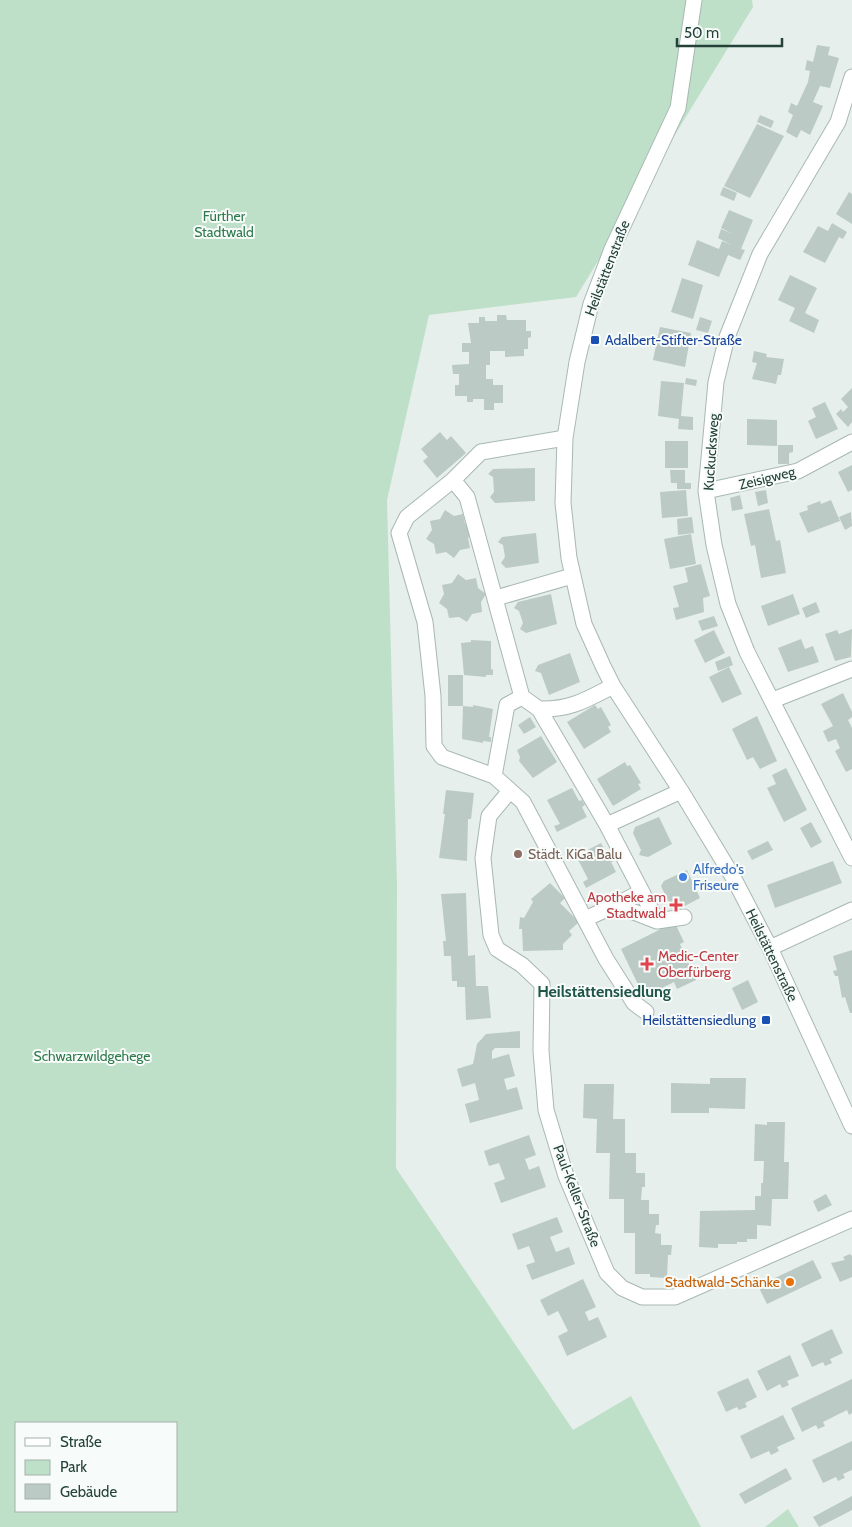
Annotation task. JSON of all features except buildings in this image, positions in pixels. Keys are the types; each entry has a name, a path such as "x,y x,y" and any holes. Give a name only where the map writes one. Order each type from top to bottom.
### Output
{"street":[{"name":"Heilstättenstraße","path":"694,0 678,108 612,249 590,304 572,390 565,438 563,503 572,576 584,624 613,686 681,791 733,877 770,948 852,1126"},
{"name":"Kuckucksweg","path":"852,77 838,122 760,254 733,319 716,382 706,491 714,545 728,604 747,652 852,858"},
{"path":"565,438 481,452 453,480 407,517 399,534 425,622 433,696 434,746 442,758 494,776 509,792 523,802 585,919 634,1003 646,1012"},
{"name":"Zeisigweg","path":"706,491 798,471 852,442"},
{"path":"453,480 467,497 522,697 538,709 607,825 657,921"},
{"path":"496,598 572,576"},
{"path":"773,700 852,669"},
{"path":"538,709 558,709 577,704 613,686"},
{"path":"494,776 507,705 522,697"},
{"path":"607,825 681,791"},
{"name":"Paul-Keller-Straße","path":"509,792 489,816 484,858 491,935 497,949 522,965 542,984 541,1051 546,1110 566,1176 607,1273 622,1288 642,1296 675,1297 852,1219"},
{"path":"585,919 641,892"},
{"path":"616,905 657,921 684,917"},
{"path":"770,948 852,910"}],"green space":[{"name":"Fürther Stadtwald","path":"0,0 752,0 753,7 576,297 429,315 387,500 397,885 396,1168 573,1430 631,1396 701,1527 0,1527"},
{"path":"788,1509 799,1527 765,1527"}],"place":[{"name":"Adalbert-Stifter-Straße","path":"595,340"},
{"name":"Städt. KiGa Balu","path":"518,854"},
{"name":"Alfredo's Friseure","path":"683,877"},
{"name":"Apotheke am Stadtwald","path":"676,905"},
{"name":"Medic-Center Oberfürberg","path":"647,964"},
{"name":"Heilstättensiedlung","path":"766,1020"},
{"name":"Stadtwald-Schänke","path":"790,1282"}],"district":[{"name":"Heilstättensiedlung","path":"604,991"}],"park label":[{"name":"Schwarzwildgehege","path":"92,1056"}]}
